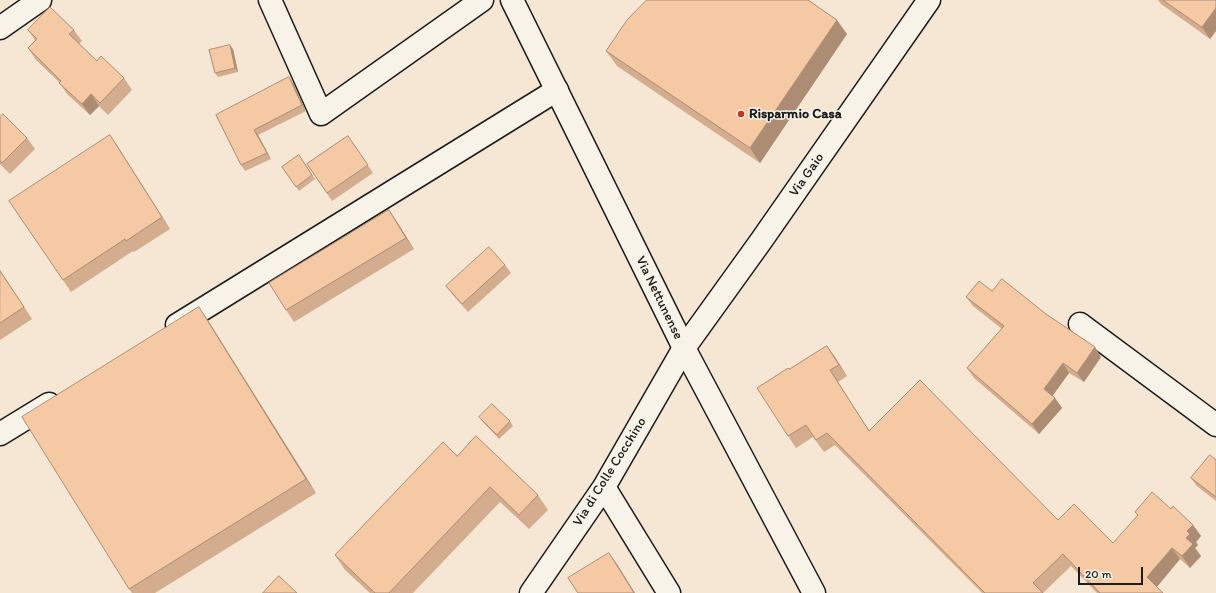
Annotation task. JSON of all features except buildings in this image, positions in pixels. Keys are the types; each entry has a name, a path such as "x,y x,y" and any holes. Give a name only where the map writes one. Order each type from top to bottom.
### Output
{"street":[{"path":"0,28 40,0"},
{"path":"270,0 321,114 482,0"},
{"name":"Via Nettunense","path":"512,0 684,348 814,593"},
{"name":"Via Gaio","path":"684,348 764,237 929,0"},
{"path":"163,334 557,90"},
{"path":"1080,324 1216,425"},
{"name":"Via di Colle Cocchino","path":"531,593 604,487 684,348"},
{"path":"0,434 68,392"},
{"path":"604,487 669,593"}],"place":[{"name":"Risparmio Casa","path":"741,114"}]}
